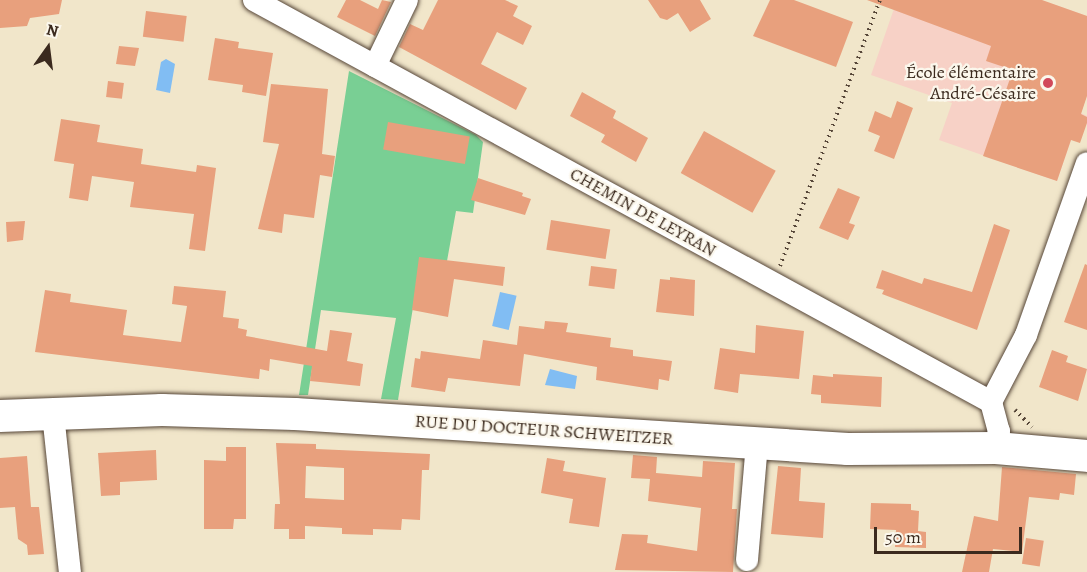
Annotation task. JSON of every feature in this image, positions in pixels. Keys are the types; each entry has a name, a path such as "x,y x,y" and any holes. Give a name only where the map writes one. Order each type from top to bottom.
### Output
{"street":[{"name":"CHEMIN DE LEYRAN","path":"254,0 992,402"},
{"path":"375,66 407,0"},
{"path":"996,448 999,430 992,402 1026,335 1087,163"},
{"name":"RUE DU DOCTEUR SCHWEITZER","path":"0,416 162,410 295,414 848,449 996,448 1087,456"},
{"path":"54,414 70,572"},
{"path":"747,560 757,444"}],"path":[{"path":"773,283 880,0"},
{"path":"992,402 1007,405 1024,416 1048,451"}],"shaded area":[{"path":"897,0 1041,0 1087,16 1087,95 1081,113 1087,116 1087,122 1071,140 1057,181 939,140 952,103 871,75"}],"green space":[{"path":"349,71 476,135 483,142 473,213 456,211 447,261 421,258 398,400 381,399 396,318 321,310 308,395 299,395"}],"water":[{"path":"166,59 175,64 170,93 156,90 161,62"},
{"path":"500,292 517,296 509,330 492,326"},
{"path":"550,369 577,376 575,389 545,385"}],"building":[{"path":"0,0 62,0 59,14 30,18 27,26 0,28"},
{"path":"346,0 360,0 378,9 382,0 391,2 375,36 337,17"},
{"path":"438,0 505,0 518,6 513,16 532,26 523,45 497,32 481,64 527,88 516,110 399,47 410,24 423,30"},
{"path":"648,0 700,0 711,19 690,32 678,13 667,20 660,18"},
{"path":"770,0 794,0 853,22 836,67 753,36"},
{"name":"École élémentaire André-Césaire","path":"867,0 1042,0 1087,16 1087,96 1081,114 1087,117 1087,123 1080,143 1071,140 1057,181 983,156 1013,70 986,61 991,46"},
{"path":"146,11 187,16 184,42 143,37"},
{"path":"215,38 239,42 238,48 273,53 266,96 242,92 243,85 208,80"},
{"path":"119,46 139,48 135,66 116,64"},
{"path":"108,81 124,83 122,99 106,97"},
{"path":"271,84 328,89 322,154 335,156 332,177 320,175 314,218 284,214 282,233 258,229 279,144 263,142"},
{"path":"582,92 616,111 613,118 648,138 636,162 601,142 605,135 570,116"},
{"path":"897,101 913,108 894,159 874,151 880,136 868,131 875,111 891,118"},
{"path":"61,119 100,125 97,142 143,149 141,164 196,172 197,165 216,168 205,251 189,249 194,214 130,207 134,182 92,176 88,201 69,198 74,164 54,161"},
{"path":"388,122 470,136 465,164 383,150"},
{"path":"704,131 776,171 752,213 681,173"},
{"path":"478,178 523,193 522,196 531,199 525,215 471,200"},
{"path":"838,188 860,197 849,223 855,225 848,240 819,228"},
{"path":"551,220 610,229 606,259 546,250"},
{"path":"25,221 23,240 7,242 6,222"},
{"path":"994,224 1010,230 977,330 882,294 884,290 876,288 882,270 922,284 924,278 972,292"},
{"path":"419,257 505,267 503,286 454,279 448,317 412,310"},
{"path":"1085,264 1087,265 1087,330 1064,322"},
{"path":"591,266 617,269 614,289 589,286"},
{"path":"670,277 695,280 694,316 656,312 660,279 670,280"},
{"path":"174,286 226,291 223,317 239,319 238,328 247,330 246,336 327,351 330,330 352,333 347,361 363,364 360,386 310,381 312,366 270,359 269,371 260,369 259,379 35,352 45,290 71,294 70,302 127,310 123,335 181,342 187,306 172,304"},
{"path":"545,321 568,323 566,332 611,338 610,347 633,350 633,356 672,361 669,381 659,379 658,390 596,380 597,367 524,354 520,386 448,378 445,392 411,387 415,358 420,359 421,351 480,359 483,340 517,345 519,326 544,329"},
{"path":"756,325 804,331 799,379 740,374 738,393 714,389 720,348 755,353"},
{"path":"1052,350 1068,356 1066,362 1087,369 1078,401 1039,387"},
{"path":"833,374 882,377 881,407 821,403 821,395 811,394 813,375 833,377"},
{"path":"276,443 316,444 316,449 430,454 429,470 422,470 420,520 402,519 401,530 373,529 373,535 342,534 342,528 305,526 305,539 289,539 289,529 274,529 275,504 280,504","holes":["306,466 344,468 344,500 305,498"]},
{"path":"226,447 246,447 246,519 234,519 233,529 204,529 204,460 226,461"},
{"path":"156,450 157,480 120,482 120,495 101,496 98,453"},
{"path":"633,455 657,457 656,473 702,477 703,461 735,463 732,509 737,509 733,572 615,570 622,534 648,535 647,543 697,551 701,508 648,501 650,479 631,478"},
{"path":"27,456 31,507 39,507 44,554 28,555 27,545 18,539 15,507 0,508 0,458"},
{"path":"547,458 565,461 563,471 606,478 599,527 569,523 573,499 541,493"},
{"path":"778,466 801,468 799,501 825,503 823,538 771,534"},
{"path":"1002,467 1076,474 1074,495 1060,493 1059,500 1029,497 1022,552 993,549 989,572 962,572 974,516 998,521"},
{"path":"871,503 911,504 911,510 919,511 918,531 926,532 926,548 895,547 896,530 870,529"},
{"path":"1026,538 1044,541 1040,566 1022,564"}],"place":[{"name":"École élémentaire André-Césaire","path":"1048,83"}]}
